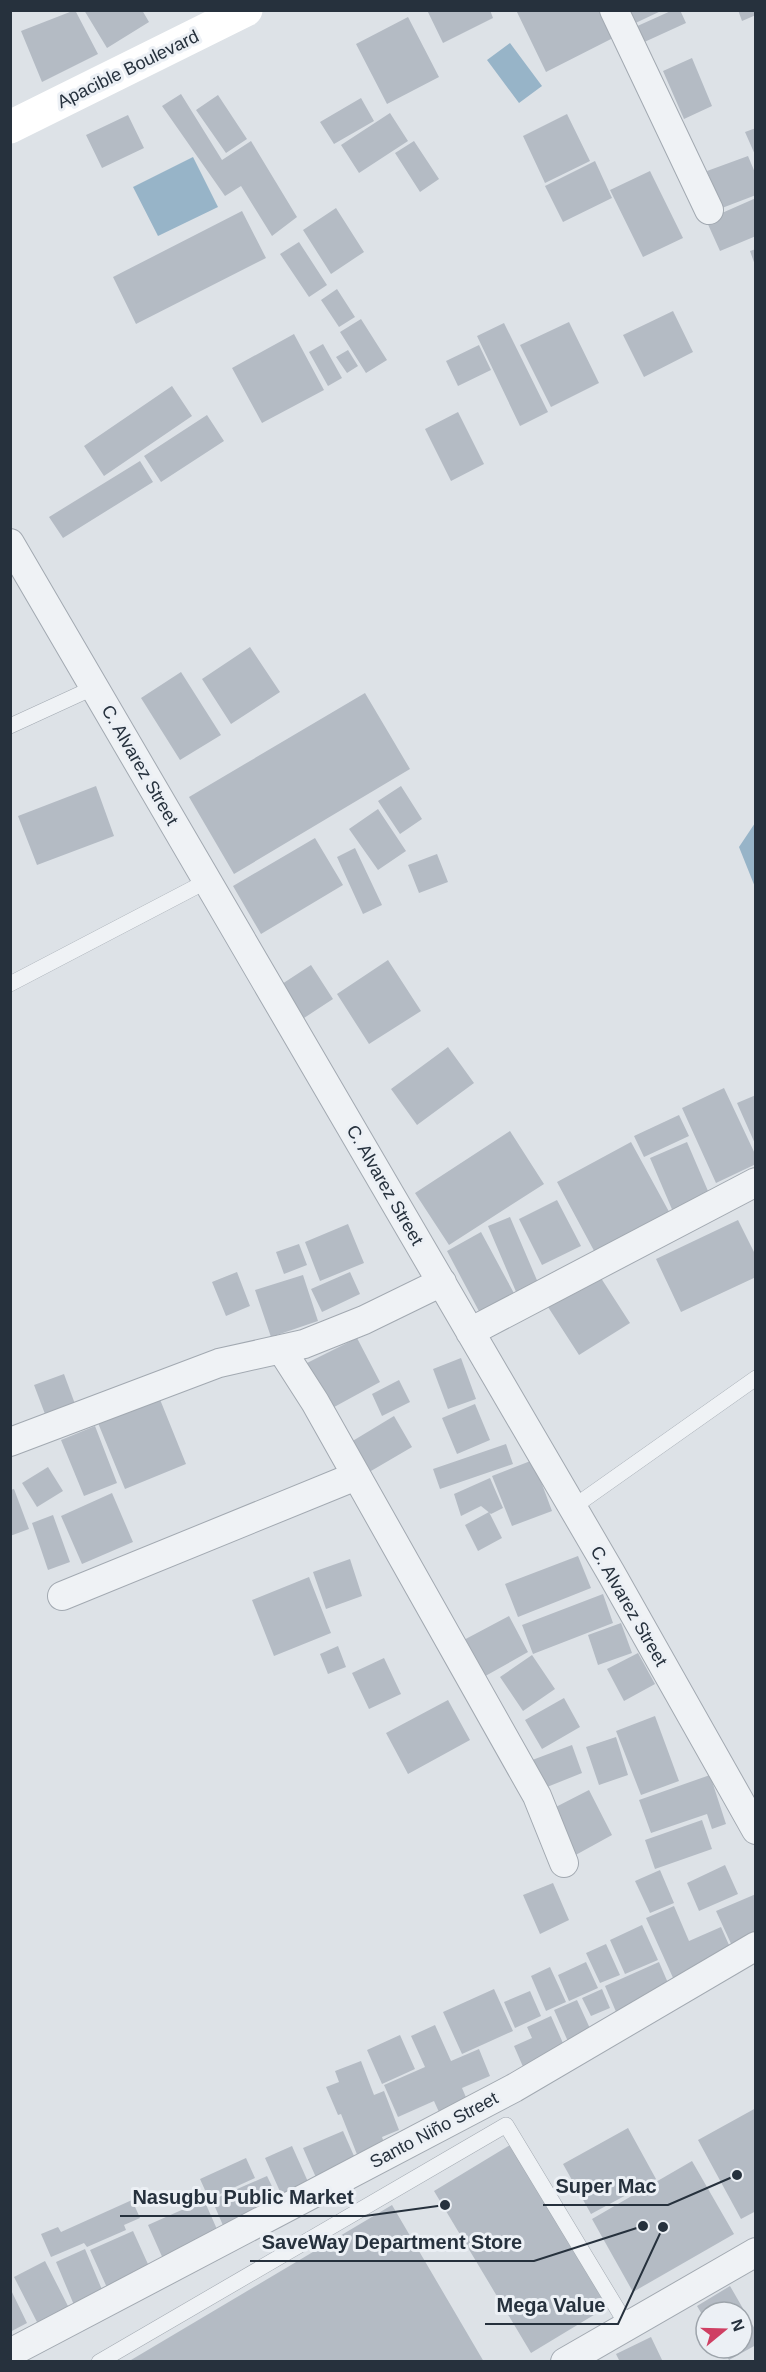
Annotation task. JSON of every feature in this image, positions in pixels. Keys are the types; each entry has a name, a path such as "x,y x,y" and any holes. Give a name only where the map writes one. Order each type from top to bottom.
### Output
{"street":[{"name":"Apacible Boulevard","path":"10,127 246,10"},
{"path":"614,10 709,210"},
{"name":"C. Alvarez Street","path":"10,543 442,1282 756,1830"},
{"path":"470,1332 756,1182"},
{"path":"10,1442 219,1363 304,1344 364,1320 442,1282"},
{"path":"281,1349 315,1402 537,1796 564,1863"},
{"path":"62,1596 356,1476"},
{"name":"Santo Niño Street","path":"10,2353 514,2088 756,1946"},
{"path":"565,2361 756,2252"}],"lane":[{"path":"10,726 95,687"},
{"path":"10,984 207,881"},
{"path":"572,1508 756,1378"},
{"path":"99,2361 506,2125 627,2325"}],"water":[{"path":"510,43 542,86 519,103 487,60"},
{"path":"193,157 218,207 158,236 133,187"},
{"path":"755,823 755,887 739,847"}],"building":[{"path":"75,10 98,54 42,82 21,31"},
{"path":"84,10 142,10 149,22 107,48"},
{"path":"427,10 490,10 493,18 443,43"},
{"path":"516,10 600,10 613,38 546,72"},
{"path":"617,10 663,10 625,28"},
{"path":"673,10 680,10 686,23 640,44 633,28"},
{"path":"738,10 756,10 756,15 742,21"},
{"path":"408,17 439,77 387,104 356,44"},
{"path":"692,58 712,106 684,119 663,71"},
{"path":"181,94 222,160 251,141 297,217 272,236 241,186 225,196 162,106"},
{"path":"218,95 247,139 226,153 196,110"},
{"path":"361,98 374,121 334,144 320,122"},
{"path":"390,113 408,141 359,173 341,145"},
{"path":"567,114 590,161 545,183 523,136"},
{"path":"128,115 144,148 102,168 86,135"},
{"path":"756,128 756,157 745,132"},
{"path":"414,141 439,179 420,192 395,153"},
{"path":"748,156 756,175 756,195 722,208 707,171"},
{"path":"595,161 612,198 563,222 545,186"},
{"path":"650,171 683,238 643,257 610,190"},
{"path":"756,198 756,236 720,251 706,220"},
{"path":"336,208 364,252 331,274 303,230"},
{"path":"242,211 266,258 136,324 113,277"},
{"path":"299,242 327,285 309,297 280,254"},
{"path":"756,249 756,265 755,265 750,251"},
{"path":"337,289 355,317 339,327 321,300"},
{"path":"673,311 693,352 644,377 623,335"},
{"path":"361,319 387,360 366,373 340,332"},
{"path":"569,322 599,383 551,407 520,345"},
{"path":"504,323 548,412 520,426 477,336"},
{"path":"294,334 324,390 262,423 232,368"},
{"path":"323,344 342,378 328,386 309,352"},
{"path":"479,345 491,370 458,386 446,361"},
{"path":"348,350 358,366 347,373 336,357"},
{"path":"172,386 192,416 104,476 84,446"},
{"path":"458,412 484,464 451,481 425,429"},
{"path":"207,415 224,441 161,482 144,456"},
{"path":"140,461 153,482 63,538 49,517"},
{"path":"250,647 280,692 231,724 202,679"},
{"path":"181,672 221,735 180,760 141,698"},
{"path":"365,693 410,769 234,874 189,797"},
{"path":"96,786 114,836 37,865 18,816"},
{"path":"401,786 422,819 400,834 378,801"},
{"path":"378,809 406,851 378,870 349,829"},
{"path":"315,838 343,885 261,934 233,886"},
{"path":"355,848 382,905 363,914 337,857"},
{"path":"437,854 448,882 419,893 408,865"},
{"path":"388,960 421,1011 369,1044 337,994"},
{"path":"311,965 333,999 304,1018 282,984"},
{"path":"448,1047 474,1083 417,1125 391,1089"},
{"path":"724,1088 756,1156 756,1164 716,1183 682,1108"},
{"path":"756,1095 756,1146 737,1103"},
{"path":"679,1115 689,1136 644,1157 634,1136"},
{"path":"510,1131 544,1184 449,1245 415,1193"},
{"path":"631,1142 673,1219 599,1260 557,1182"},
{"path":"687,1142 711,1198 674,1214 650,1158"},
{"path":"557,1200 581,1246 542,1265 519,1219"},
{"path":"510,1217 539,1285 517,1294 488,1226"},
{"path":"738,1220 756,1256 756,1277 681,1312 656,1259"},
{"path":"348,1224 364,1263 320,1281 305,1242"},
{"path":"481,1232 516,1297 481,1315 447,1251"},
{"path":"299,1244 307,1265 284,1274 276,1252"},
{"path":"237,1272 250,1306 226,1316 212,1282"},
{"path":"350,1272 360,1294 322,1312 311,1289"},
{"path":"303,1275 318,1321 271,1337 255,1290"},
{"path":"599,1275 630,1323 579,1355 548,1307"},
{"path":"357,1338 380,1382 325,1412 301,1366"},
{"path":"461,1358 476,1399 448,1409 433,1369"},
{"path":"64,1374 75,1404 45,1414 34,1385"},
{"path":"399,1380 410,1402 382,1416 372,1394"},
{"path":"159,1397 186,1464 125,1489 98,1423"},
{"path":"475,1404 490,1440 457,1454 442,1418"},
{"path":"394,1416 412,1447 359,1478 341,1448"},
{"path":"95,1426 117,1483 84,1496 61,1440"},
{"path":"506,1444 513,1464 440,1489 433,1469"},
{"path":"533,1460 552,1511 512,1526 492,1476"},
{"path":"48,1467 63,1491 37,1507 22,1483"},
{"path":"490,1478 503,1508 491,1514 481,1506 461,1516 454,1494"},
{"path":"14,1489 29,1529 10,1536 10,1490"},
{"path":"112,1493 133,1542 82,1564 61,1516"},
{"path":"489,1512 502,1538 478,1551 465,1525"},
{"path":"53,1515 70,1562 48,1570 32,1523"},
{"path":"578,1556 591,1588 518,1617 505,1584"},
{"path":"350,1559 362,1596 326,1609 313,1572"},
{"path":"309,1577 331,1633 274,1656 252,1600"},
{"path":"603,1594 613,1623 533,1654 522,1625"},
{"path":"509,1616 528,1652 480,1679 460,1642"},
{"path":"621,1623 632,1653 598,1665 588,1635"},
{"path":"338,1646 346,1667 328,1674 320,1654"},
{"path":"638,1653 655,1684 624,1701 607,1669"},
{"path":"532,1655 555,1689 523,1711 500,1677"},
{"path":"384,1658 401,1694 369,1709 352,1673"},
{"path":"564,1698 580,1727 542,1749 525,1720"},
{"path":"448,1700 470,1740 408,1774 386,1733"},
{"path":"655,1716 679,1781 641,1795 616,1731"},
{"path":"616,1737 628,1775 599,1785 586,1747"},
{"path":"572,1745 582,1773 537,1791 527,1762"},
{"path":"710,1775 726,1824 712,1829 707,1814 651,1833 639,1800"},
{"path":"589,1790 612,1835 572,1857 548,1811"},
{"path":"702,1820 712,1849 655,1869 645,1840"},
{"path":"725,1865 738,1894 699,1911 687,1883"},
{"path":"660,1870 674,1903 650,1913 635,1881"},
{"path":"553,1883 569,1920 540,1934 523,1895"},
{"path":"756,1894 756,1937 733,1948 716,1911"},
{"path":"674,1906 689,1941 721,1927 733,1954 674,1980 646,1918"},
{"path":"642,1925 658,1960 625,1974 610,1940"},
{"path":"606,1944 620,1975 600,1983 586,1953"},
{"path":"586,1962 598,1988 569,2001 558,1975"},
{"path":"659,1962 671,1990 617,2014 605,1986"},
{"path":"550,1967 566,2002 546,2011 531,1976"},
{"path":"494,1989 513,2031 462,2054 443,2012"},
{"path":"602,1989 610,2008 591,2016 582,1998"},
{"path":"530,1991 541,2016 515,2028 504,2002"},
{"path":"577,2000 593,2035 570,2046 554,2010"},
{"path":"551,2016 566,2050 524,2069 514,2046 532,2038 527,2027"},
{"path":"435,2025 451,2061 479,2049 490,2076 462,2088 471,2109 443,2121 434,2101 398,2117 384,2085 425,2067 411,2036"},
{"path":"400,2035 415,2069 382,2084 367,2050"},
{"path":"361,2061 374,2095 384,2091 399,2130 382,2137 387,2151 360,2162 341,2114 338,2115 326,2087 339,2082 335,2071"},
{"path":"756,2108 756,2211 741,2219 698,2140"},
{"path":"628,2128 656,2179 591,2214 563,2164"},
{"path":"343,2131 358,2165 318,2182 303,2148"},
{"path":"520,2139 617,2301 531,2353 434,2191"},
{"path":"292,2146 309,2184 282,2196 265,2158"},
{"path":"246,2158 255,2178 209,2199 200,2179"},
{"path":"692,2161 734,2234 633,2292 592,2219"},
{"path":"267,2176 281,2205 225,2230 212,2200"},
{"path":"132,2200 140,2218 124,2225 126,2230 87,2247 84,2243 51,2257 41,2234 58,2227 61,2232"},
{"path":"204,2200 220,2236 164,2261 148,2225"},
{"path":"392,2205 484,2362 132,2362 131,2360"},
{"path":"133,2231 152,2273 109,2292 90,2250"},
{"path":"85,2249 103,2292 74,2305 56,2262"},
{"path":"45,2261 69,2308 38,2324 14,2277"},
{"path":"730,2286 738,2300 707,2300"},
{"path":"10,2288 27,2323 10,2332"},
{"path":"754,2328 756,2331 756,2345 754,2346"},
{"path":"651,2337 663,2362 620,2362 616,2354"}],"place":[{"name":"Super Mac","path":"737,2175"},
{"name":"Nasugbu Public Market","path":"445,2205"},
{"name":"SaveWay Department Store","path":"643,2226"},
{"name":"Mega Value","path":"663,2227"}]}
